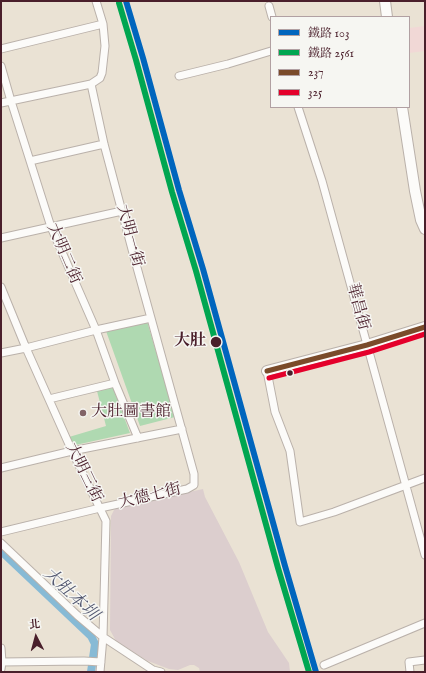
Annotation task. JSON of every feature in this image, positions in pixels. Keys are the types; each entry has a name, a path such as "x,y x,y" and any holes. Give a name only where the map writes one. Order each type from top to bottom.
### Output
{"street":[{"path":"1,103 91,84 100,78 102,73 105,46 102,24 96,1"},
{"path":"385,1 388,16"},
{"path":"269,6 272,16"},
{"path":"1,49 102,24"},
{"path":"179,76 228,64 270,51"},
{"name":"大明二街","path":"1,66 51,227 96,330 115,383 138,438"},
{"name":"大明一街","path":"91,84 104,144 194,474"},
{"name":"華昌街","path":"298,108 322,181 425,555"},
{"path":"402,108 415,191 421,220 425,229"},
{"path":"30,161 104,144"},
{"path":"1,238 122,211"},
{"name":"大明三街","path":"1,287 72,452 106,521 103,637 100,672"},
{"path":"1,353 152,318"},
{"path":"425,327 367,345 266,371 275,412 290,451 300,522 334,512 425,478"},
{"path":"49,400 115,383"},
{"path":"1,468 182,429"},
{"name":"大德七街","path":"1,532 187,489 194,485 194,474"},
{"path":"1,542 77,615 103,637 153,670 161,672"},
{"path":"324,665 425,623"},
{"path":"1,648 1,665 84,661 101,662"},
{"path":"410,672 409,662 425,660"}],"shaded area":[{"path":"425,26 425,51 410,53 410,28"},
{"path":"203,489 205,497 239,562 268,632 289,663 290,672 200,672 199,668 194,665 178,670 169,669 148,661 116,641 110,630 111,516 114,510 117,508"}],"green space":[{"path":"147,321 175,417 140,426 106,331"},
{"path":"112,385 130,433 71,446 69,437 106,426 97,391"}],"waterway":[{"name":"大肚本圳","path":"1,551 91,636 95,644 91,672"}],"rail line":[{"name":"103","path":"126,1 316,672"},
{"name":"2561","path":"119,3 172,192 196,271 278,568 309,672"}],"transit line":[{"name":"237","path":"267,371 367,345 425,327"},
{"name":"325","path":"269,378 369,352 425,334"}],"place":[{"name":"大肚","path":"216,342"},
{"name":"大肚圖書館","path":"83,413"}]}
